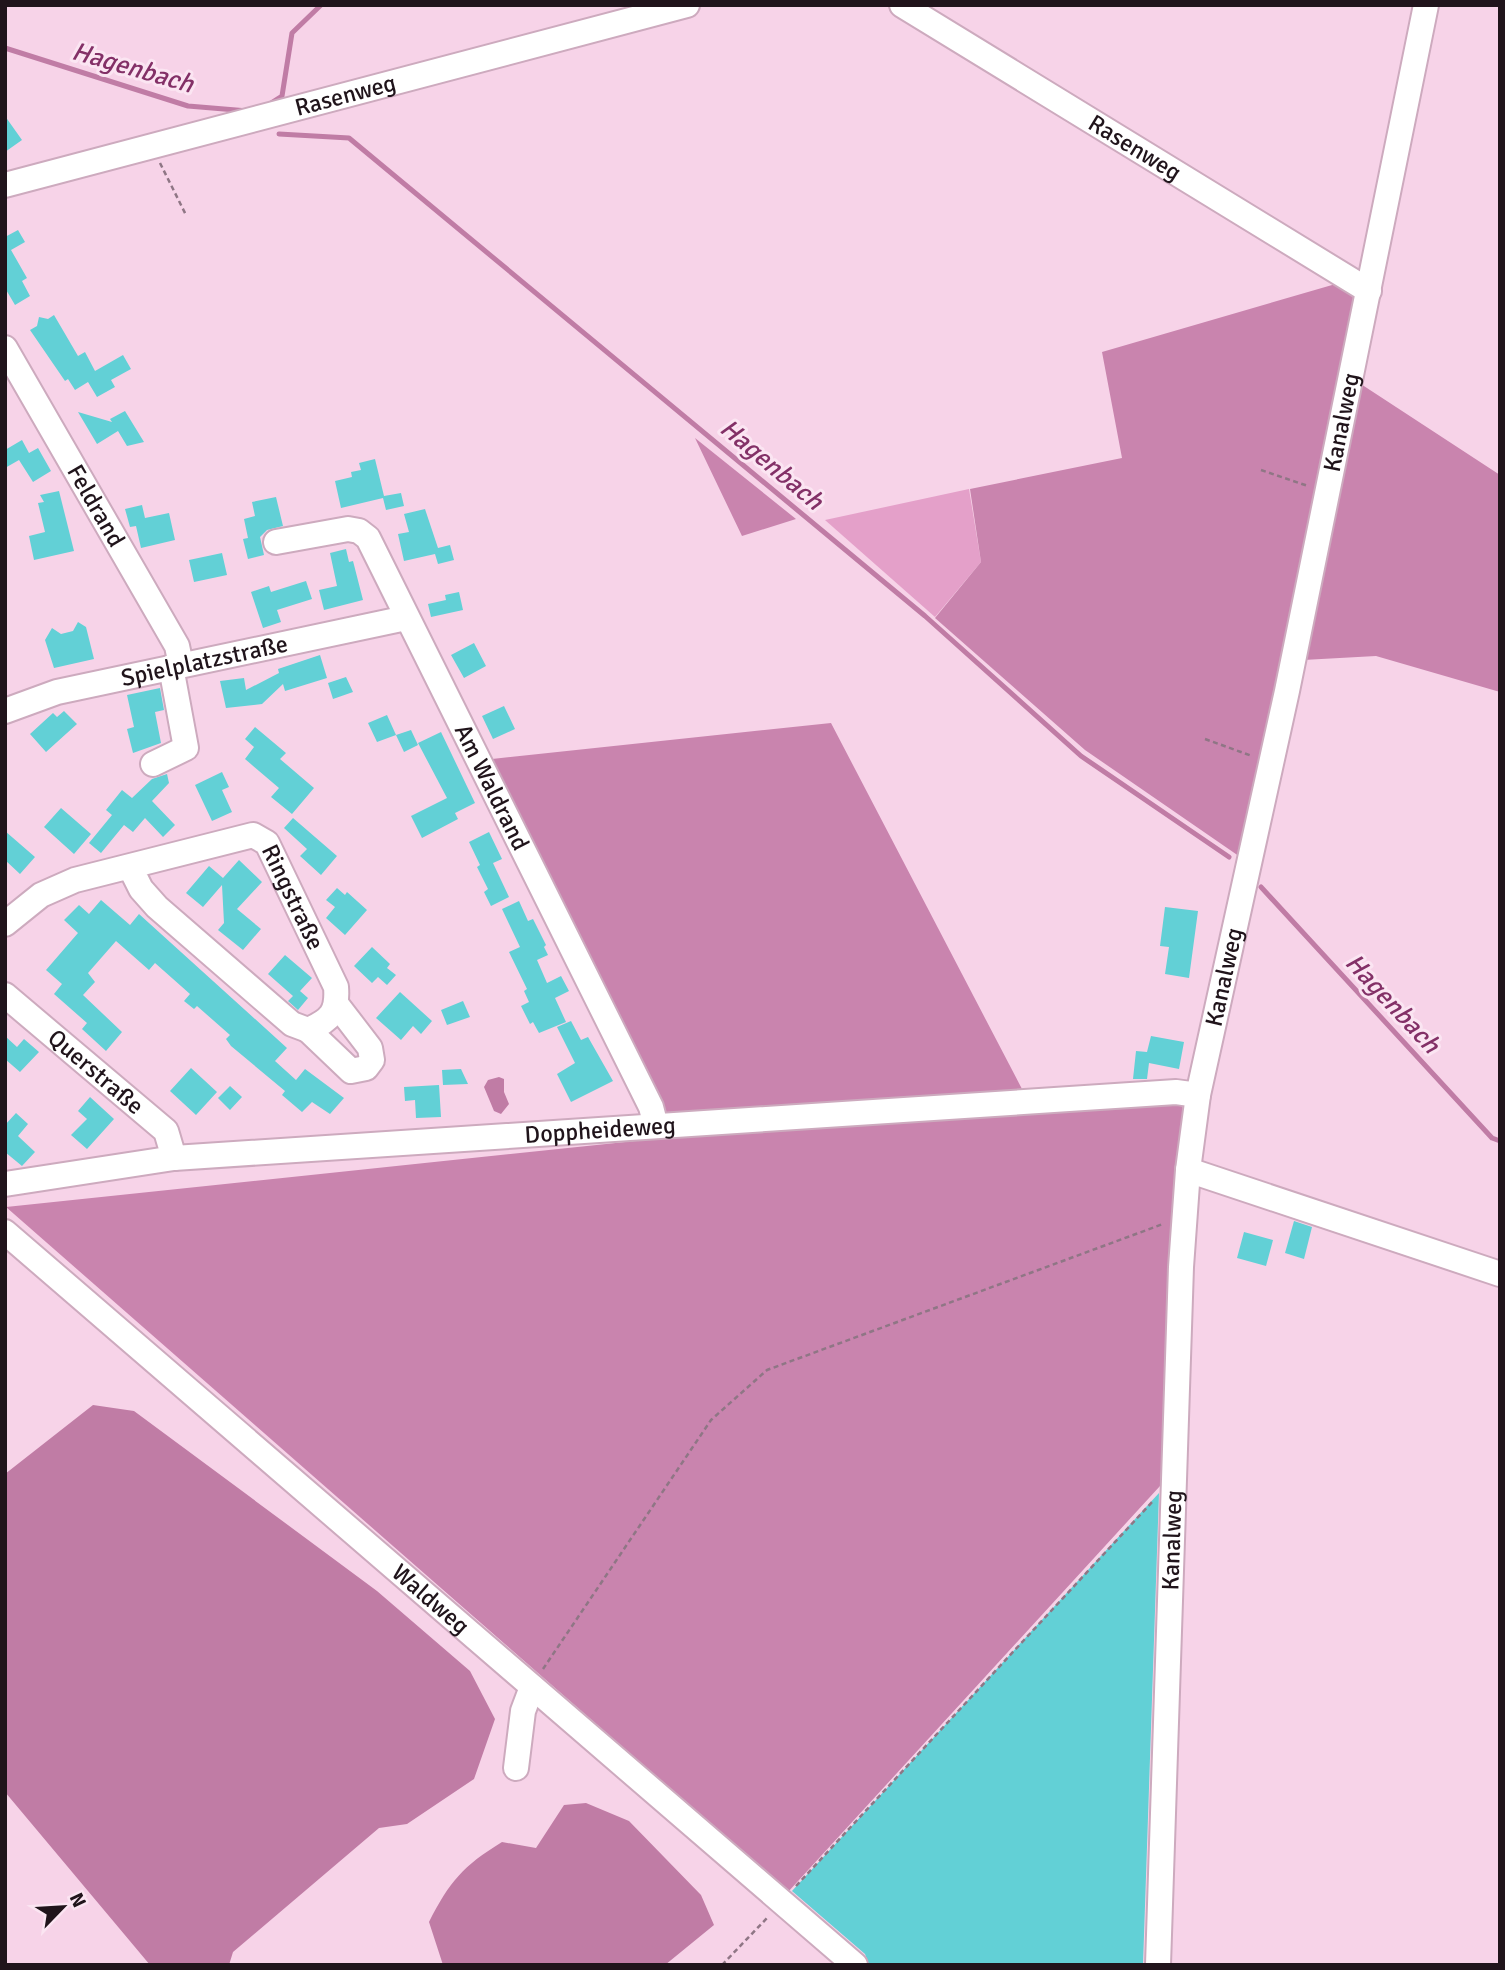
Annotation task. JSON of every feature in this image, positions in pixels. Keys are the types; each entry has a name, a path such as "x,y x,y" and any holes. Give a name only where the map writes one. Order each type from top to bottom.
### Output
{"street":[{"name":"Rasenweg","path":"5,186 687,5"},
{"name":"Rasenweg","path":"902,5 1369,291"},
{"name":"Kanalweg","path":"1158,1965 1184,1222 1198,1095 1328,493 1426,5"},
{"name":"Feldrand","path":"5,348 177,646 176,666 186,748 153,764"},
{"name":"Am Waldrand","path":"276,542 348,529 359,531 368,538 639,1083 656,1126"},
{"name":"Spielplatzstraße","path":"5,711 57,692 176,666 230,658 406,618"},
{"name":"Ringstraße","path":"5,924 41,895 75,880 253,835 267,843 336,986 337,1005 370,1048 372,1060 366,1068 351,1071 308,1030 292,1024 157,907 141,889 130,867"},
{"name":"Querstraße","path":"5,995 166,1131 174,1158"},
{"path":"308,1030 326,1023 337,1005"},
{"name":"Doppheideweg","path":"5,1184 174,1158 1176,1092 1198,1095"},
{"path":"1188,1170 1500,1274"},
{"name":"Waldweg","path":"5,1232 855,1965"},
{"path":"516,1768 523,1711 532,1687"}],"path":[{"path":"153,148 186,215"},
{"path":"1261,470 1328,493"},
{"path":"1205,739 1271,763"},
{"path":"532,1687 711,1420 767,1370 1159,1224 1184,1222"},
{"path":"722,1965 1174,1478"}],"shaded area":[{"path":"1339,283 1363,298 1344,373 1500,475 1500,692 1376,656 1285,661 1246,861 1085,750 935,618 981,562 970,489 1122,458 1102,352"},
{"path":"695,438 796,519 742,536"},
{"path":"969,489 981,562 935,617 825,520"},
{"path":"831,723 1034,1112 1179,1102 1185,1111 1160,1486 788,1892 6,1207 673,1137 492,759"},
{"path":"499,1077 504,1079 504,1092 509,1104 501,1114 494,1111 484,1087 488,1080"},
{"path":"93,1405 134,1411 377,1591 470,1671 495,1719 474,1779 407,1824 379,1828 233,1952 229,1965 150,1965 5,1792 5,1474"},
{"path":"586,1803 629,1821 701,1895 714,1925 665,1965 443,1965 429,1922 451,1885 467,1867 502,1842 536,1848 564,1805"}],"building":[{"path":"5,116 22,140 5,152"},
{"path":"18,230 25,242 11,250 27,278 22,281 30,296 15,305 5,288 5,237"},
{"path":"54,315 78,356 85,352 95,371 123,355 131,369 111,380 115,387 97,397 88,382 75,390 68,379 65,381 30,330 37,326 39,317 48,319"},
{"path":"125,411 144,442 127,446 118,431 97,444 78,412 112,422 110,419"},
{"path":"22,440 29,453 38,448 51,471 33,482 19,460 5,468 5,450"},
{"path":"375,459 384,496 401,493 404,506 386,510 383,498 341,508 335,481 352,477 351,472 361,470 359,463"},
{"path":"59,491 74,551 34,560 29,536 45,532 38,503 44,502 40,495"},
{"path":"276,497 283,526 267,530 260,537 264,555 248,559 243,539 248,538 244,519 255,516 252,502"},
{"path":"142,505 145,518 169,513 175,540 141,548 136,526 130,527 125,509"},
{"path":"425,509 438,548 450,545 454,560 438,564 435,554 404,561 398,534 409,532 404,514"},
{"path":"346,549 349,562 353,561 363,600 324,610 319,590 337,586 330,553"},
{"path":"222,553 227,575 194,582 189,560"},
{"path":"306,581 312,599 277,610 281,622 263,628 251,592 269,586 271,592"},
{"path":"459,592 463,610 431,617 428,604 446,600 445,595"},
{"path":"78,622 86,627 94,659 54,668 45,640 52,628 61,634 73,631"},
{"path":"474,643 486,666 464,678 451,655"},
{"path":"320,655 327,678 285,691 283,684 262,704 226,708 220,681 244,678 246,690 279,673 278,669"},
{"path":"346,677 353,692 333,699 328,683"},
{"path":"160,688 164,710 155,712 161,743 133,753 127,729 134,727 127,695"},
{"path":"504,706 515,729 493,739 482,716"},
{"path":"64,711 77,724 46,752 30,734 53,713 57,717"},
{"path":"387,715 396,735 377,742 368,723"},
{"path":"255,727 286,753 280,759 314,788 292,814 271,797 279,788 245,759 254,747 245,739"},
{"path":"411,730 418,745 404,752 396,735"},
{"path":"441,732 475,803 455,813 458,819 422,838 411,816 447,798 418,743"},
{"path":"222,772 229,787 222,790 232,812 212,821 195,785"},
{"path":"167,774 169,783 152,801 175,825 163,837 145,818 133,832 124,825 101,853 89,843 112,815 106,810 122,790 132,798 152,779"},
{"path":"61,808 91,834 74,854 44,827"},
{"path":"293,818 337,856 321,875 300,856 307,849 284,828"},
{"path":"5,831 35,857 20,874 5,860"},
{"path":"489,832 502,859 493,863 509,897 491,906 484,892 488,889 477,867 480,865 469,842"},
{"path":"239,860 262,882 237,909 261,929 243,950 218,930 224,923 222,885 203,907 186,893 209,866 223,878"},
{"path":"337,888 345,895 347,892 367,910 345,935 326,918 335,907 326,900"},
{"path":"101,900 130,925 139,914 287,1048 275,1061 296,1080 305,1069 344,1098 330,1114 312,1102 302,1112 282,1095 285,1091 231,1046 226,1039 230,1035 197,1006 194,1009 184,1001 190,994 155,963 149,970 116,941 88,973 95,982 83,995 122,1032 106,1051 82,1029 87,1023 54,994 62,984 46,970 78,933 64,920 79,905 89,914"},
{"path":"519,901 528,921 533,919 546,945 544,947 548,955 537,960 547,983 561,976 569,991 555,998 566,1022 539,1033 533,1022 530,1024 521,1006 529,1002 524,991 527,989 509,952 520,947 502,909"},
{"path":"1165,907 1198,911 1189,978 1165,974 1169,947 1160,946"},
{"path":"372,947 390,964 387,968 396,975 387,985 378,977 372,983 354,966"},
{"path":"285,955 312,978 300,991 308,998 298,1010 288,1001 293,996 268,974"},
{"path":"400,992 432,1021 421,1034 413,1026 401,1040 376,1018"},
{"path":"463,1001 470,1017 447,1025 441,1010"},
{"path":"571,1021 581,1040 588,1037 613,1081 571,1102 557,1074 575,1063 557,1027"},
{"path":"5,1036 17,1047 24,1039 39,1052 20,1072 5,1059"},
{"path":"1151,1036 1184,1042 1179,1069 1149,1063 1147,1079 1133,1079 1136,1051 1147,1052"},
{"path":"191,1068 217,1092 196,1115 170,1091"},
{"path":"461,1069 468,1084 443,1085 442,1070"},
{"path":"439,1085 441,1117 416,1118 415,1100 405,1101 404,1087"},
{"path":"230,1086 242,1097 230,1110 218,1098"},
{"path":"90,1097 114,1119 87,1149 71,1135 87,1119 78,1111"},
{"path":"16,1113 28,1124 18,1136 35,1152 22,1166 5,1152 5,1125"},
{"path":"1294,1221 1312,1227 1304,1259 1285,1253"},
{"path":"1244,1232 1273,1240 1266,1266 1237,1258"},
{"path":"1159,1493 1143,1965 869,1965 865,1954 792,1891"}],"waterway":[{"path":"271,103 282,96 292,33 321,5"},
{"name":"Hagenbach","path":"5,48 188,106 248,111"},
{"name":"Hagenbach","path":"279,134 349,138 925,616 1081,756 1229,857"},
{"name":"Hagenbach","path":"1261,887 1492,1138 1500,1141"}]}
